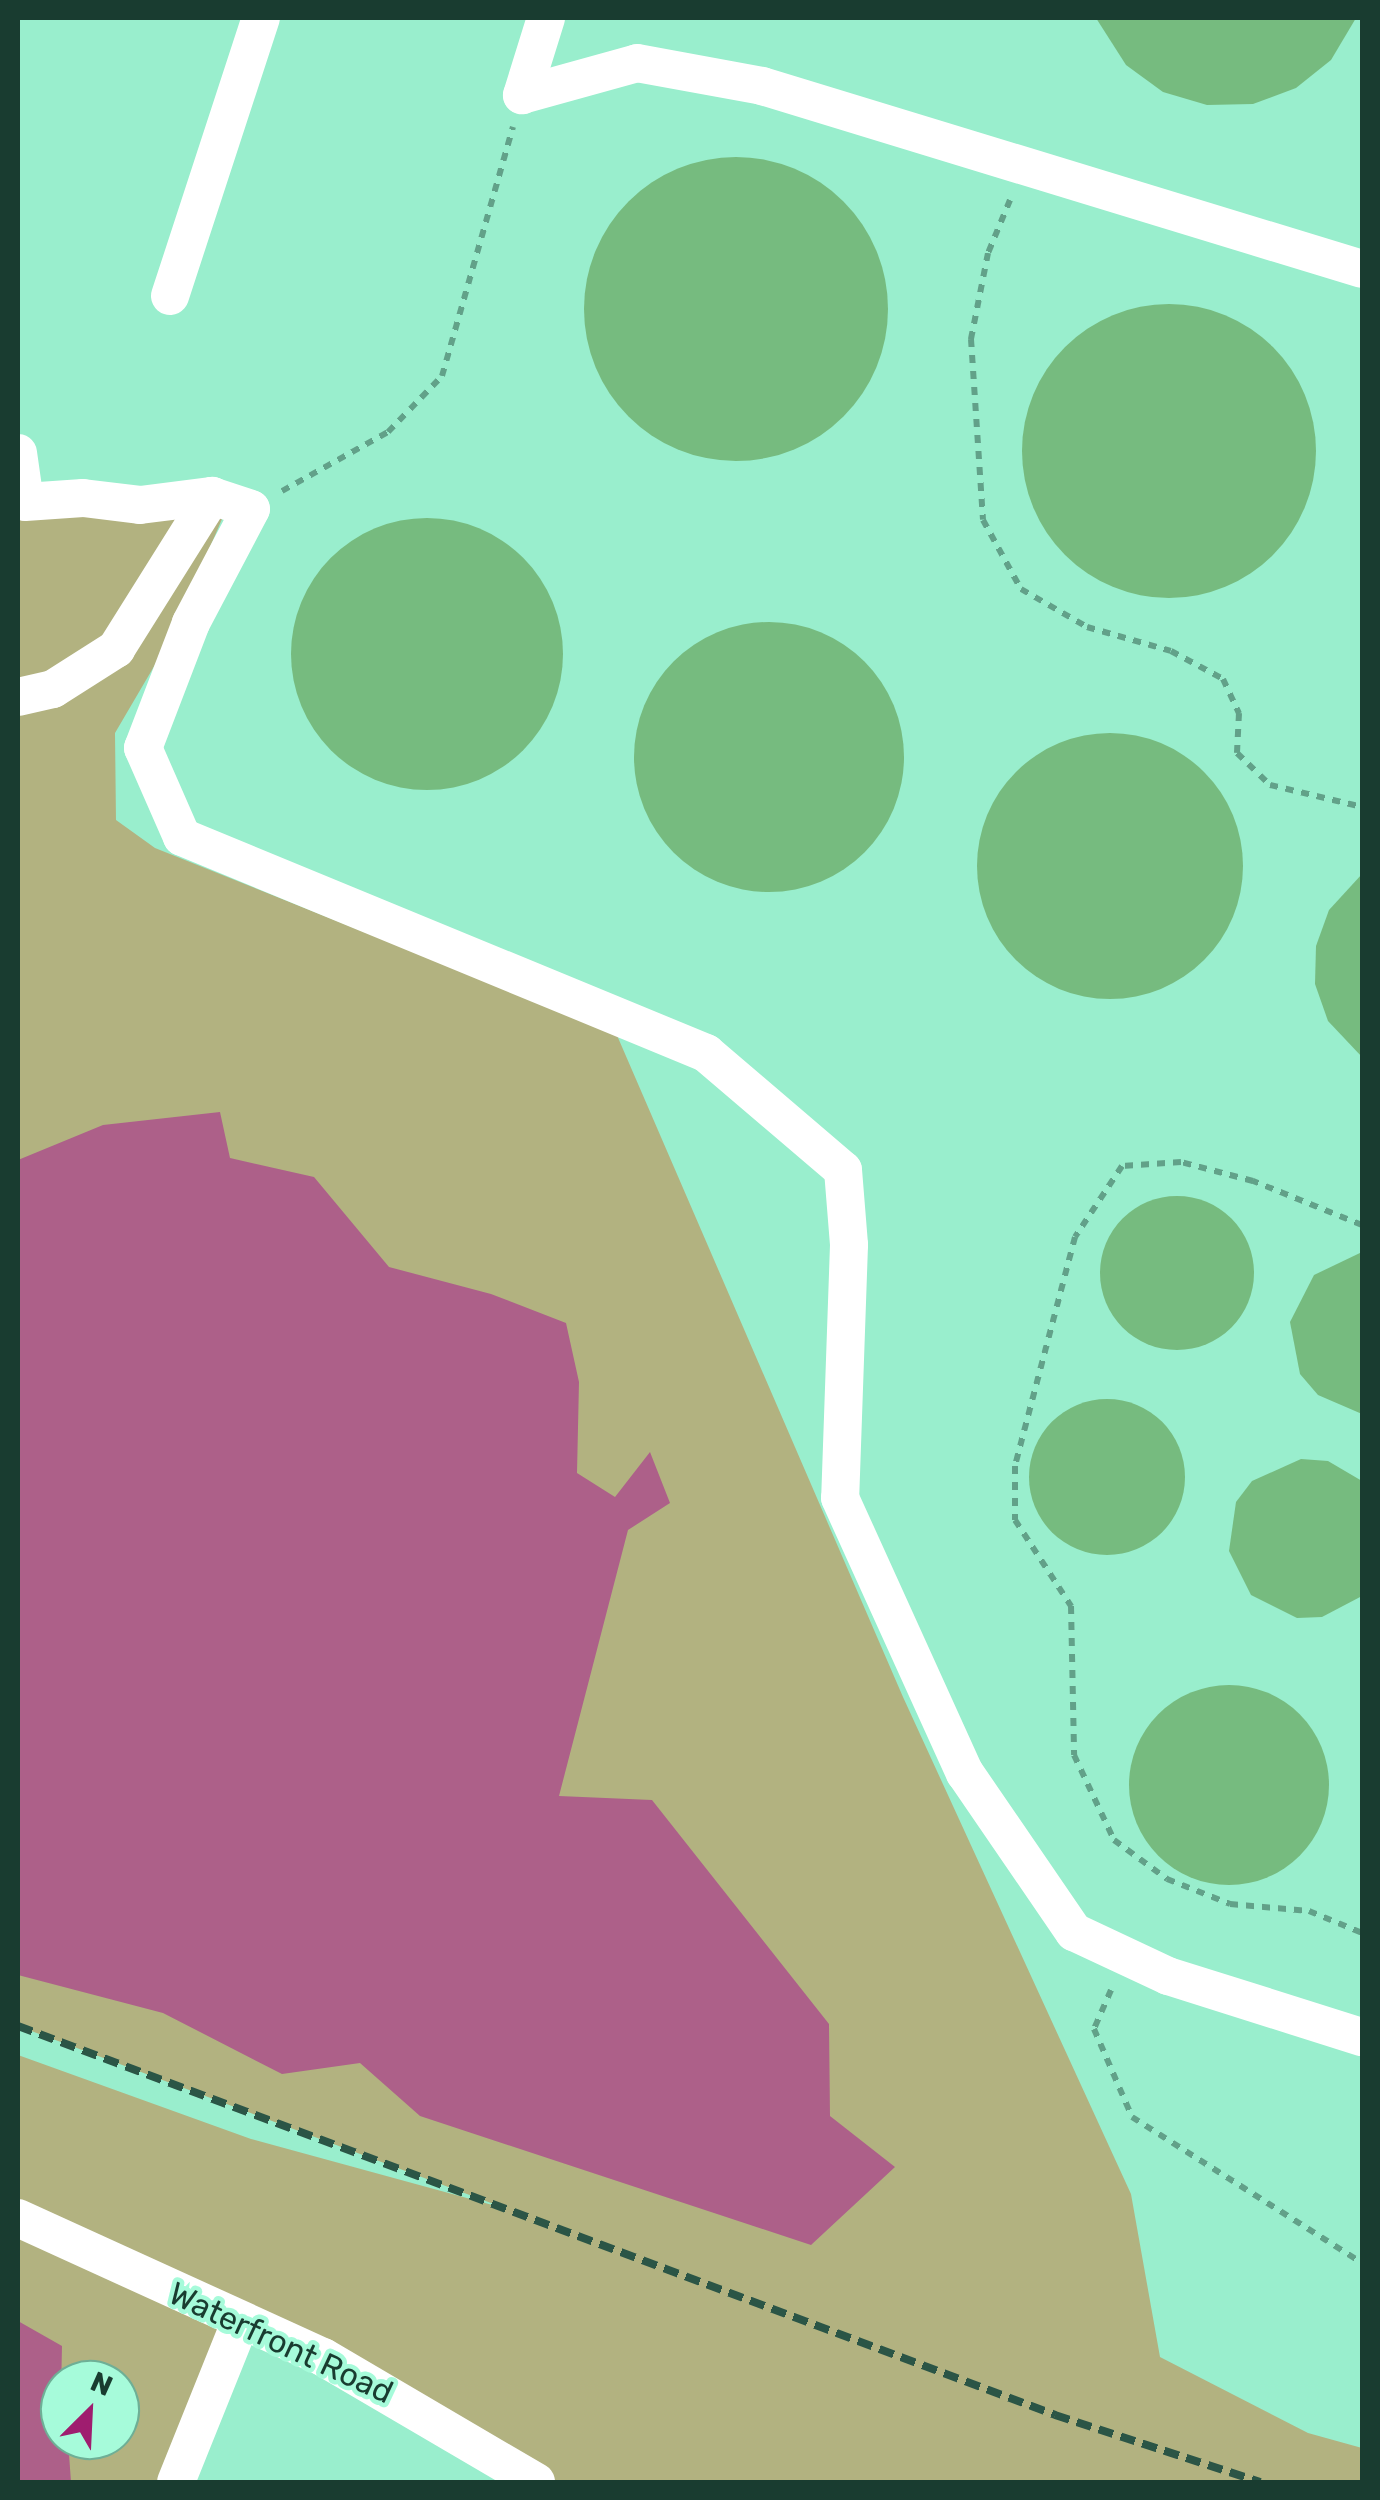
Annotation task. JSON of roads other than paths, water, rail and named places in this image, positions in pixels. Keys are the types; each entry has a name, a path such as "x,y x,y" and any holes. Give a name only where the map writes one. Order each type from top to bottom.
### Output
{"street":[{"path":"170,296 261,18"},
{"path":"546,18 522,95 637,63 762,86 1026,162 1362,269"},
{"path":"18,453 25,502 84,498 140,505 212,496 250,509 191,624 142,748 182,837 706,1053 843,1170 849,1245 840,1498 965,1773 1074,1932 1126,1956 1362,2037"},
{"path":"18,697 53,689 116,648 212,496"},
{"name":"Waterfront Road","path":"18,2218 240,2324 323,2357 536,2482"},
{"path":"176,2482 240,2324"}],"railway":[{"path":"18,2026 1055,2415 1260,2482"}]}
